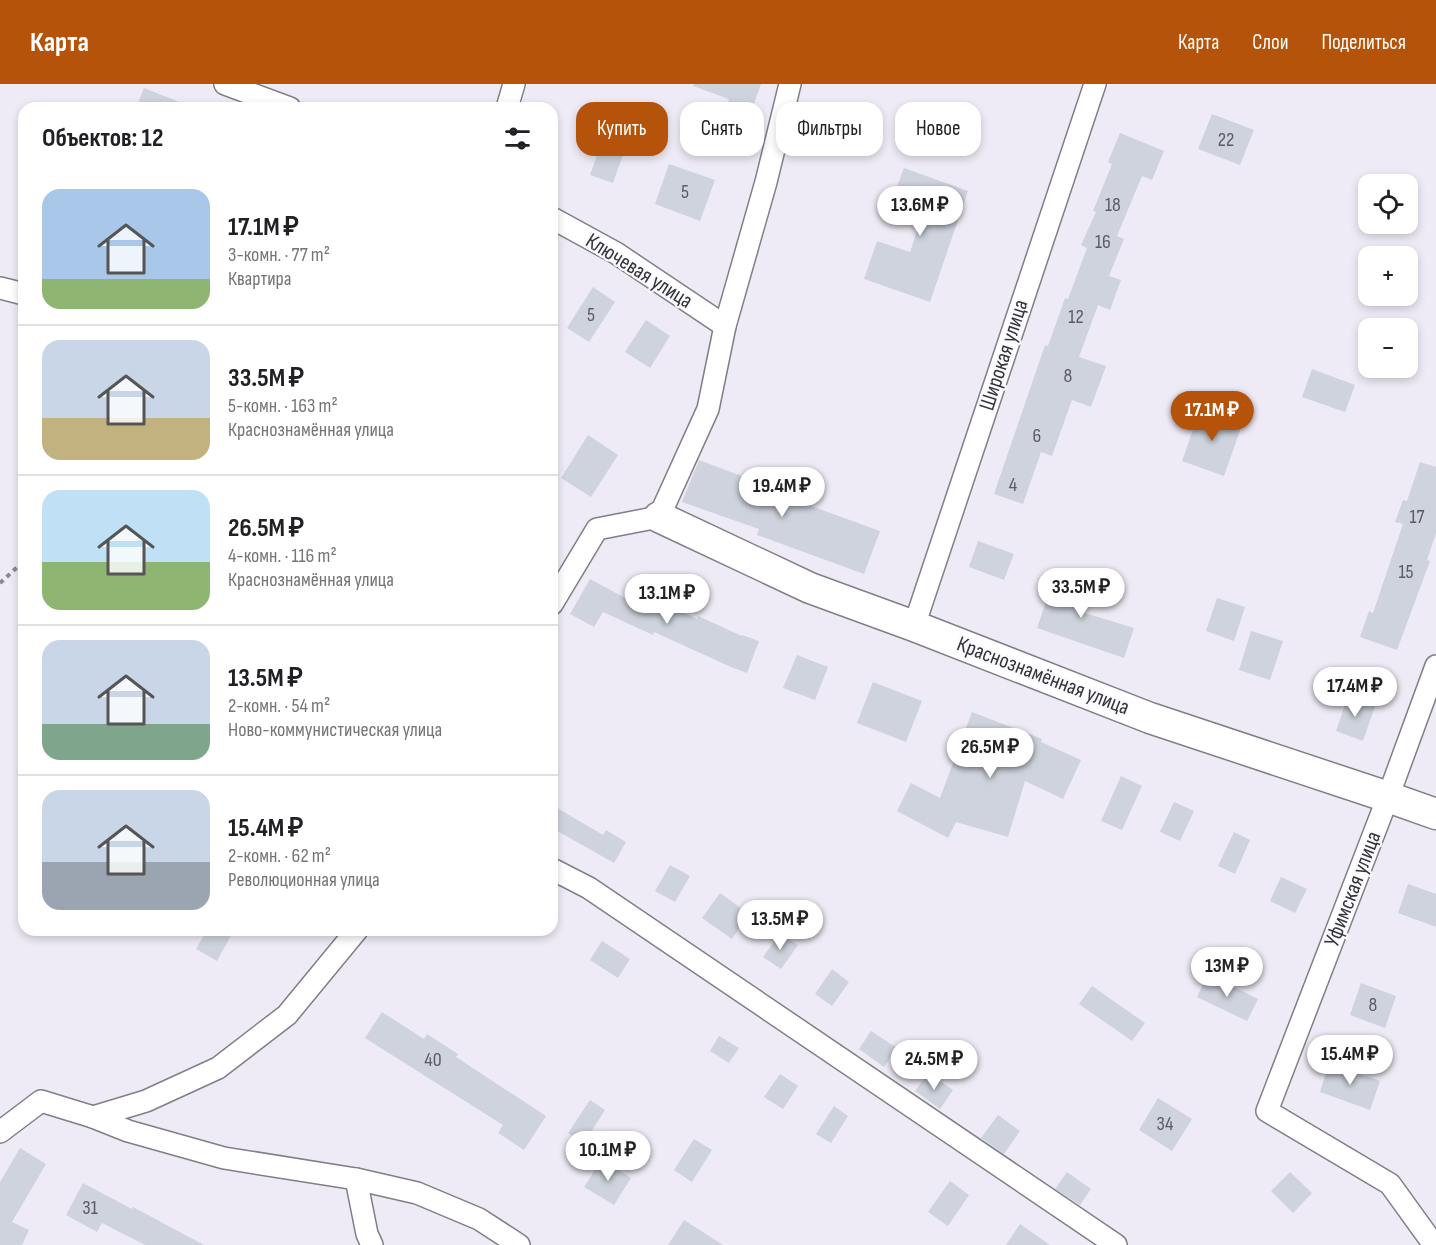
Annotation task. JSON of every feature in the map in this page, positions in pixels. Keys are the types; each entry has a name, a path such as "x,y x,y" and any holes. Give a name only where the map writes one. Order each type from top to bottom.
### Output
{"street":[{"path":"225,84 267,97"},
{"path":"509,102 514,84"},
{"path":"558,594 597,529 659,517 708,408 725,326 766,182 790,84"},
{"name":"Широкая улица","path":"914,626 1095,84"},
{"name":"Ключевая улица","path":"558,221 616,253 725,326"},
{"path":"0,288 18,292"},
{"name":"Краснознамённая улица","path":"659,517 810,588 1150,718 1436,814"},
{"name":"Уфимская улица","path":"1434,1245 1390,1184 1267,1111 1436,666"},
{"path":"558,872 589,888 1116,1245"},
{"path":"93,1117 146,1101 218,1068 288,1015 352,936"},
{"path":"0,1132 41,1101 93,1117 128,1131 224,1158 356,1179 417,1193 479,1219 519,1245"},
{"path":"356,1179 367,1234 372,1245"}],"path":[{"path":"0,583 18,566"}],"building":[{"path":"694,84 761,84 755,102 728,102 729,99 693,86"},
{"path":"144,88 179,102 138,102"},
{"path":"1212,114 1254,130 1240,165 1198,149"},
{"path":"1120,133 1164,151 1152,180 1142,176 1117,236 1124,239 1109,276 1121,280 1110,310 1098,305 1079,357 1106,366 1091,407 1072,400 1052,456 1041,452 1023,504 994,494 1045,345 1048,346 1065,298 1068,299 1087,248 1081,245 1096,212 1093,211 1112,164 1108,162"},
{"path":"597,156 623,156 613,183 590,175"},
{"path":"669,164 715,180 700,221 655,204"},
{"path":"904,168 968,191 930,302 864,279 877,241 910,252 923,214 891,202"},
{"path":"593,287 615,302 589,342 567,328"},
{"path":"646,320 670,336 650,368 625,352"},
{"path":"1312,369 1355,385 1345,412 1302,397"},
{"path":"1201,407 1243,422 1224,476 1182,461"},
{"path":"588,435 618,455 591,497 561,478"},
{"path":"699,460 744,477 742,481 880,531 864,574 757,535 759,529 682,502"},
{"path":"1420,462 1436,467 1436,533 1427,560 1430,561 1397,650 1360,637 1369,611 1373,613 1403,524 1395,522 1403,500 1407,501"},
{"path":"978,541 1014,554 1004,580 969,567"},
{"path":"1056,573 1094,587 1085,613 1134,628 1124,658 1037,628"},
{"path":"590,579 636,604 641,593 697,619 698,616 742,636 759,641 747,673 603,612 594,627 570,614"},
{"path":"1217,598 1245,607 1234,641 1206,631"},
{"path":"1251,631 1283,641 1270,680 1239,670"},
{"path":"797,655 828,667 815,700 783,688"},
{"path":"873,682 922,701 906,742 857,723"},
{"path":"1348,696 1375,706 1363,741 1336,731"},
{"path":"972,712 1042,739 1041,742 1081,760 1063,799 1025,781 1008,837 956,822 948,838 897,811 911,783 940,798"},
{"path":"1121,776 1142,786 1122,830 1101,821"},
{"path":"1174,802 1194,811 1180,841 1160,832"},
{"path":"558,809 603,835 606,830 626,842 614,863 558,831"},
{"path":"1234,832 1250,840 1235,874 1218,866"},
{"path":"670,865 690,876 675,902 655,891"},
{"path":"1281,877 1307,889 1295,913 1270,901"},
{"path":"1408,884 1436,894 1436,927 1398,913"},
{"path":"720,893 749,914 732,939 702,918"},
{"path":"780,933 798,945 781,969 763,957"},
{"path":"204,936 231,936 217,961 196,949"},
{"path":"602,941 630,959 618,978 590,960"},
{"path":"832,969 849,982 832,1006 815,994"},
{"path":"1208,974 1258,999 1247,1021 1197,997"},
{"path":"1361,983 1396,996 1385,1028 1350,1015"},
{"path":"1092,986 1145,1023 1132,1041 1079,1004"},
{"path":"382,1012 424,1039 427,1034 458,1054 456,1057 546,1116 524,1150 498,1133 503,1125 365,1038"},
{"path":"871,1031 897,1048 884,1067 859,1049"},
{"path":"719,1036 739,1048 729,1063 710,1051"},
{"path":"1329,1063 1380,1081 1370,1110 1320,1092"},
{"path":"928,1073 953,1090 940,1109 915,1091"},
{"path":"780,1074 798,1086 783,1109 764,1097"},
{"path":"1158,1098 1192,1119 1172,1151 1139,1130"},
{"path":"590,1100 605,1110 584,1143 568,1133"},
{"path":"834,1106 848,1116 831,1143 816,1134"},
{"path":"998,1115 1020,1131 1004,1154 981,1138"},
{"path":"694,1139 712,1150 692,1182 674,1170"},
{"path":"20,1148 46,1164 12,1222 29,1230 22,1245 0,1245 0,1182"},
{"path":"602,1159 631,1178 614,1205 584,1187"},
{"path":"1067,1172 1091,1189 1080,1205 1055,1189"},
{"path":"1290,1172 1312,1193 1293,1213 1271,1191"},
{"path":"950,1181 969,1195 948,1226 928,1212"},
{"path":"83,1183 204,1245 145,1245 102,1223 97,1232 66,1215"},
{"path":"684,1220 723,1245 668,1245"},
{"path":"1020,1224 1050,1245 1006,1245"}]}
